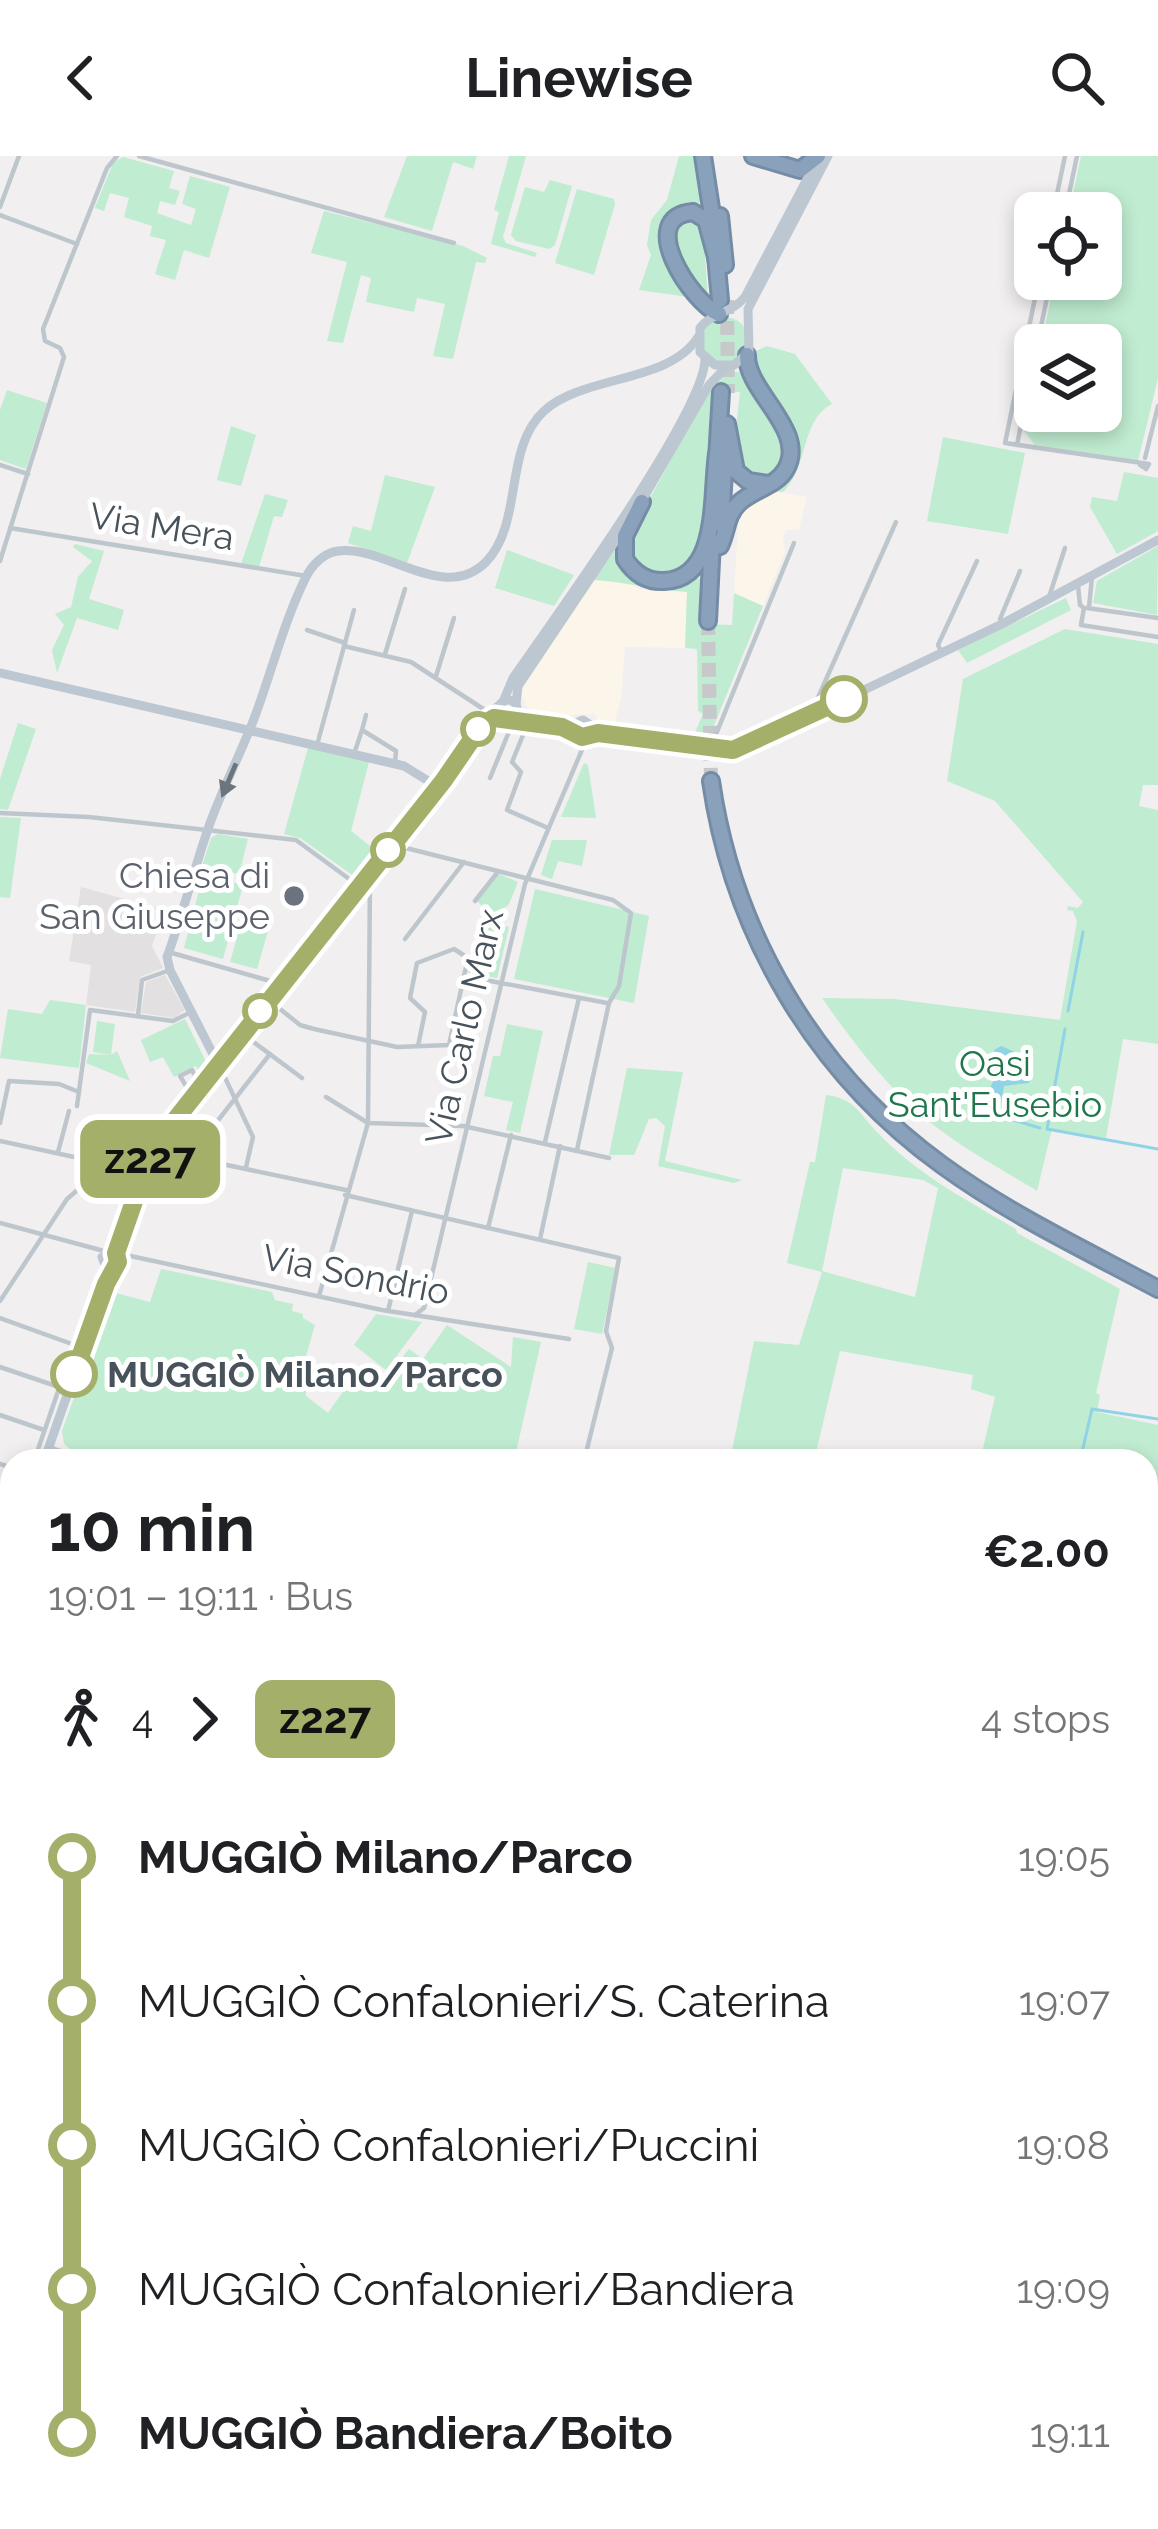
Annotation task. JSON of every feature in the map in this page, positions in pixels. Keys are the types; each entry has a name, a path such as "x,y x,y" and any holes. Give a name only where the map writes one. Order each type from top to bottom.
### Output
{"highway":[{"path":"707,156 723,307"},
{"path":"707,156 723,307"},
{"path":"753,156 800,170 822,156"},
{"path":"717,261 706,220 687,212 674,218 666,229 667,244 701,304 723,307"},
{"path":"720,546 733,509 788,466 790,447 750,375 747,355"},
{"path":"728,367 750,375"},
{"path":"642,502 625,536 625,559 647,579 682,577 707,547 724,392 736,471 748,481 769,484"},
{"path":"717,454 712,621 727,424"},
{"path":"715,780 727,856 755,934 794,1008 844,1076 895,1127 951,1172 1157,1287"}],"street":[{"path":"19,156 3,189 0,210 77,244"},
{"path":"0,561 64,357 60,348 45,341 44,328 107,168 117,156"},
{"path":"140,156 454,243"},
{"path":"246,1167 254,1137 170,970 169,952 208,830 306,576 326,555 344,550 434,575 452,577 476,569 497,545 526,438 542,412 568,396 684,354 706,320 745,297 822,156"},
{"path":"490,778 518,686 642,502 709,385 747,355 751,343 748,309 822,156"},
{"path":"1057,192 1065,156"},
{"path":"1069,192 1077,156"},
{"path":"723,307 747,327"},
{"path":"698,337 704,358 702,380 650,472 523,664 499,711 532,723 710,749 747,746 1047,602 1158,540"},
{"path":"684,354 728,367"},
{"path":"1014,399 1005,443 1145,464 1158,470"},
{"path":"1145,464 1158,406"},
{"path":"1017,445 1020,432"},
{"path":"0,465 28,474"},
{"path":"819,712 816,703 896,521"},
{"name":"Via Mera","path":"10,528 306,576"},
{"path":"710,749 794,544"},
{"path":"1047,602 1065,548"},
{"path":"942,653 938,645 977,561"},
{"path":"1002,624 1019,571"},
{"path":"1092,577 1081,625 1158,637"},
{"path":"1078,585 1080,605 1087,608 1158,618"},
{"path":"385,655 405,589"},
{"path":"317,745 354,610"},
{"path":"436,677 454,618"},
{"path":"307,630 411,662 488,712"},
{"path":"0,673 409,767 438,787"},
{"path":"38,1449 59,1387 106,1284 154,1150 438,787 488,712 510,700 513,714"},
{"path":"481,726 513,714"},
{"path":"355,754 366,715"},
{"path":"532,723 512,762 521,772 507,810 548,828"},
{"path":"362,730 396,751 395,764"},
{"name":"Via Carlo Marx","path":"416,1315 423,1310 527,878 584,731"},
{"path":"0,813 296,840 359,886"},
{"path":"392,844 613,900 632,916 577,1150"},
{"path":"405,939 464,862"},
{"path":"475,901 499,871"},
{"path":"319,1296 368,1123 370,872"},
{"path":"269,1000 306,1028 371,1043 418,1047 449,1045 468,958 454,949 417,963 410,998 425,1012 418,1047"},
{"path":"169,952 281,984"},
{"path":"137,1015 142,980 170,970"},
{"path":"464,976 609,1003"},
{"path":"545,1142 579,998"},
{"path":"77,1106 90,1010 173,1021 191,1012"},
{"path":"242,1034 302,1078"},
{"path":"184,1106 212,1128 270,1054"},
{"path":"192,1096 180,1076 192,1070 200,1086"},
{"path":"0,1123 10,1081 58,1084 79,1092"},
{"path":"326,1097 368,1123 468,1126 609,1158"},
{"path":"58,1152 69,1111"},
{"path":"488,1228 511,1135"},
{"path":"0,1141 116,1167"},
{"path":"541,1239 560,1146"},
{"path":"0,1300 43,1232 86,1180 154,1150 246,1167 619,1258 606,1331 612,1348 587,1449"},
{"path":"131,1161 146,1167"},
{"path":"388,1311 412,1210"},
{"name":"Via Sondrio","path":"0,1223 116,1256 388,1311 569,1339"},
{"path":"55,1449 49,1447 84,1316"},
{"path":"0,1318 79,1347"},
{"path":"0,1367 59,1387"},
{"path":"0,1415 44,1430"}],"shaded area":[{"path":"766,490 807,497 799,530 786,530 783,536 785,552 763,606 734,593 739,508"},
{"path":"594,580 687,591 685,648 625,647 621,699 613,728 599,723 595,714 540,717 530,712 521,697"},
{"path":"81,887 165,910 152,946 163,968 140,977 135,1012 86,1005 91,965 69,961"},
{"path":"165,975 185,1010 174,1018 141,1013 146,982"}],"green space":[{"path":"407,156 477,156 473,169 453,162 432,231 384,217"},
{"path":"509,156 526,156 503,237 506,243 537,253 535,257 491,244 499,212 494,210"},
{"path":"679,156 694,156 702,199 696,206 668,215 659,239 688,297 639,290 651,255 647,245 651,220 667,200"},
{"path":"1081,156 1158,156 1158,378 1138,461 1035,445 1025,432 1122,432 1122,324 1045,324 1051,300 1122,300 1122,192 1073,192"},
{"path":"123,157 174,171 169,188 180,191 175,205 160,201 157,213 191,225 196,209 182,204 190,176 230,187 209,258 184,250 175,280 155,274 166,240 150,236 152,226 124,217 129,198 110,193 104,211 95,208 113,163"},
{"path":"550,180 572,186 555,245 549,249 516,241 511,235 525,187 544,192"},
{"path":"577,189 614,199 615,204 594,275 555,263"},
{"path":"324,211 463,246 487,258 485,263 476,262 453,359 433,356 445,304 417,298 414,312 366,302 371,278 361,275 343,343 327,341 347,262 311,253"},
{"path":"692,219 703,227 708,299 698,292 668,238 672,225"},
{"path":"725,317 741,324 748,340 741,356 725,363 709,356 702,340 709,324"},
{"path":"767,346 795,354 832,404 814,421 797,470 783,492 766,490 794,463 750,362 756,351"},
{"path":"726,372 747,376 786,452 779,472 757,479 740,468 734,446 740,392 715,391 705,545 690,567 657,578 633,565 627,541 702,402"},
{"path":"7,390 47,403 26,469 0,460 0,410"},
{"path":"231,426 256,435 241,486 217,480"},
{"path":"943,437 1025,453 1008,534 927,521"},
{"path":"1124,472 1158,478 1158,531 1117,554 1090,507 1092,497 1117,501"},
{"path":"385,475 435,487 407,563 348,543 353,526 371,531"},
{"path":"265,494 288,500 282,517 274,516 259,567 241,564"},
{"path":"75,544 104,551 89,599 124,610 118,630 77,618 57,673 52,650 64,625 55,614 71,607 78,577 92,561"},
{"path":"1158,546 1157,615 1093,603 1097,581"},
{"path":"617,547 622,568 634,578 702,579 703,624 732,625 734,593 763,606 708,740 693,737 703,714 698,711 697,649 685,648 687,592 594,580"},
{"path":"507,550 574,575 554,606 495,588"},
{"path":"1066,598 1071,610 967,663 958,650"},
{"name":"Oasi Sant'Eusebio","path":"1065,629 1158,644 1158,785 1143,785 1139,806 1158,810 1158,1044 1123,1039 1106,1138 1052,1129 1037,1191 952,1139 911,1106 870,1062 822,998 894,999 1060,1020 1077,921 1073,911 1067,910 1083,902 995,801 947,781 963,679"},
{"path":"18,723 36,729 8,810 0,809 0,779"},
{"path":"308,748 369,762 351,831 379,853 358,879 300,838 284,834"},
{"path":"584,763 596,818 561,817"},
{"path":"0,817 21,818 10,898 0,897"},
{"path":"218,834 248,839 239,874 202,866 211,838"},
{"path":"552,840 587,840 582,866 558,861 552,879 541,875"},
{"path":"499,874 518,882 509,904 493,917 477,901"},
{"path":"203,875 243,885 223,959 184,948"},
{"path":"535,889 649,916 634,1003 514,979"},
{"path":"487,922 509,927 497,978 468,973 477,930"},
{"path":"241,923 268,931 257,969 230,962"},
{"path":"50,1000 86,1005 79,1068 0,1058 8,1009 42,1014"},
{"path":"185,1019 208,1066 201,1076 196,1066 174,1077 163,1057 150,1062 141,1040"},
{"path":"97,1021 115,1024 111,1055 117,1051 130,1081 86,1063 89,1054 110,1055 93,1052"},
{"path":"507,1024 543,1031 520,1133 506,1130 513,1102 484,1096"},
{"path":"627,1068 683,1072 665,1161 742,1180 734,1183 658,1166 665,1126 656,1118 649,1119 634,1155 609,1155"},
{"path":"826,1095 843,1099 925,1173 1017,1233 1120,1289 1096,1393 1100,1395 1097,1412 1158,1425 1158,1449 983,1449 995,1397 971,1389 973,1375 840,1351 817,1449 732,1449 754,1341 799,1345 822,1272 787,1263 810,1162 815,1162","holes":["843,1168 923,1180 938,1188 915,1297 822,1271"]},
{"path":"588,1262 616,1268 602,1334 574,1329"},
{"path":"161,1269 272,1292 275,1300 293,1304 292,1311 315,1325 306,1356 306,1396 328,1413 363,1363 385,1379 409,1349 423,1359 447,1325 511,1367 513,1337 541,1342 517,1449 70,1449 62,1431 112,1292 150,1302"},
{"path":"376,1314 422,1322 386,1370 354,1345"}],"water":[{"path":"1001,1046 1026,1059 1032,1068 1029,1083 1004,1086 997,1107 990,1088 999,1069 994,1050"}],"waterway":[{"path":"1068,1011 1083,932"},
{"path":"1065,1029 1047,1129 1158,1149"},
{"path":"995,1107 997,1113"},
{"path":"997,1115 1040,1128"},
{"path":"1083,1449 1092,1409 1158,1419"}],"tunnel":[{"path":"727,300 728,393"},
{"path":"708,621 711,781"}],"bus line":[{"name":"z227","path":"74,1374 118,1262 116,1253 143,1175 164,1134 444,780 481,726 500,718 562,727 582,737 598,733 733,750 844,699"}],"place":[{"name":"Chiesa di San Giuseppe","path":"294,896"},
{"name":"MUGGIÒ Milano/Parco","path":"74,1374"}]}
